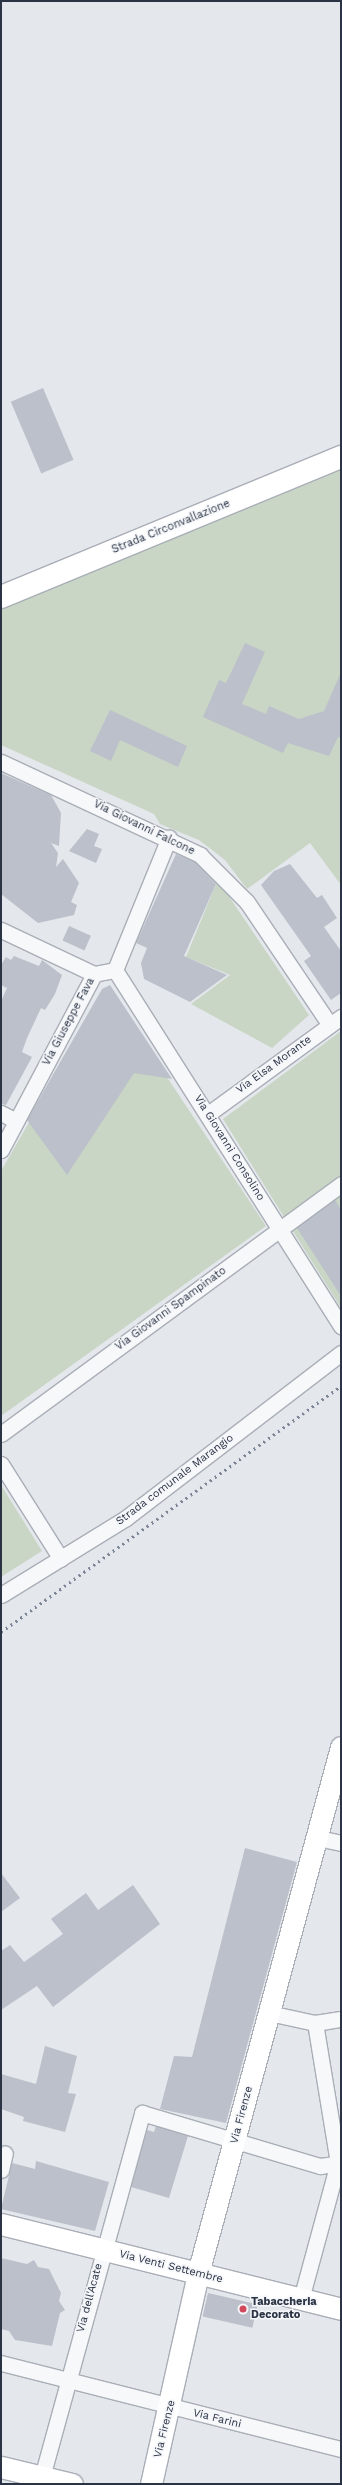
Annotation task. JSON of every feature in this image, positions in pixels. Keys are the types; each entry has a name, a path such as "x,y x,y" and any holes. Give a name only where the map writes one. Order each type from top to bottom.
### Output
{"main road":[{"name":"Strada Circonvallazione","path":"1,597 341,457"}],"street":[{"name":"Via Giovanni Falcone","path":"1,762 169,838 200,855 232,884 335,1021"},
{"path":"115,970 169,838"},
{"path":"1,930 94,974"},
{"name":"Via Giuseppe Fava","path":"1,1150 94,974 115,970"},
{"name":"Via Giovanni Consolino","path":"115,970 208,1114 341,1326"},
{"name":"Via Elsa Morante","path":"208,1114 335,1021"},
{"path":"1,1113 16,1121"},
{"name":"Via Giovanni Spampinato","path":"1,1434 341,1184"},
{"name":"Strada comunale Marangio","path":"1,1595 61,1560 126,1518 341,1353"},
{"path":"1,1464 61,1560"},
{"name":"Via Firenze","path":"151,2484 171,2407 198,2273 318,1838 341,1747"},
{"path":"318,1838 341,1843"},
{"path":"269,2013 315,2023 341,2019"},
{"path":"301,2299 340,2163 335,2093 315,2023"},
{"name":"Via dell'Acate","path":"41,2480 103,2250 142,2113 235,2143"},
{"path":"235,2143 320,2166 340,2163"},
{"path":"1,2170 6,2153"},
{"name":"Via Venti Settembre","path":"1,2224 341,2309"},
{"name":"Via Farini","path":"1,2363 341,2449"},
{"path":"1,2467 41,2480 72,2484"}],"green space":[{"path":"341,470 341,885 310,843 247,889 225,860 199,840 160,824 154,814 1,745 1,609"},
{"path":"216,884 222,886 309,1015 272,1048 191,1004 230,975 186,957"},
{"path":"107,987 266,1226 1,1416 1,1171"},
{"path":"341,1031 341,1308 223,1119"},
{"path":"1,1485 42,1551 1,1577"}],"building":[{"path":"43,388 73,460 41,473 11,402"},
{"path":"245,643 265,652 242,704 266,714 269,706 299,719 324,711 341,672 341,738 338,737 329,756 288,743 283,753 203,717 219,680 226,683"},
{"path":"110,710 187,746 178,767 120,740 111,761 90,751"},
{"path":"1,773 51,795 61,813 59,846 51,843 58,853 56,867 63,859 79,883 71,902 77,905 74,915 38,923 1,894"},
{"path":"87,829 99,834 94,846 102,849 96,863 69,851"},
{"path":"176,854 195,862 216,884 184,956 227,975 190,1002 144,979 141,963 147,948 136,943"},
{"path":"290,864 317,898 322,895 337,918 324,927 341,951 341,993 331,1000 304,961 311,956 261,885 274,871"},
{"path":"69,926 91,936 84,950 62,941"},
{"path":"14,956 39,966 42,960 62,975 55,994 45,1010 41,1008 27,1038 22,1052 32,1057 6,1105 1,1104 1,1001 7,988 1,985 1,965 6,957 11,960"},
{"path":"110,985 172,1079 134,1073 67,1175 27,1120 102,989"},
{"path":"335,1200 341,1210 341,1296 297,1228"},
{"path":"245,1848 297,1862 226,2123 160,2109 174,2056 192,2057"},
{"path":"1,1873 20,1898 1,1912"},
{"path":"133,1885 160,1924 53,2007 37,1986 1,2010 1,1951 10,1945 24,1962 63,1934 51,1919 86,1893 98,1910"},
{"path":"45,2046 77,2056 68,2093 76,2094 65,2132 23,2121 24,2117 1,2109 1,2074 36,2084"},
{"path":"156,2126 188,2136 169,2198 131,2187 147,2130 154,2132"},
{"path":"36,2161 109,2182 95,2231 1,2209 12,2163 35,2169"},
{"path":"1,2258 27,2264 34,2260 38,2267 49,2269 61,2293 59,2301 65,2310 60,2313 52,2346 15,2340 9,2331 1,2329"},
{"path":"208,2293 258,2304 252,2328 203,2316"}],"railway":[{"path":"1,1632 341,1386"}],"place":[{"name":"Tabaccheria Decorato","path":"243,2309"}]}
